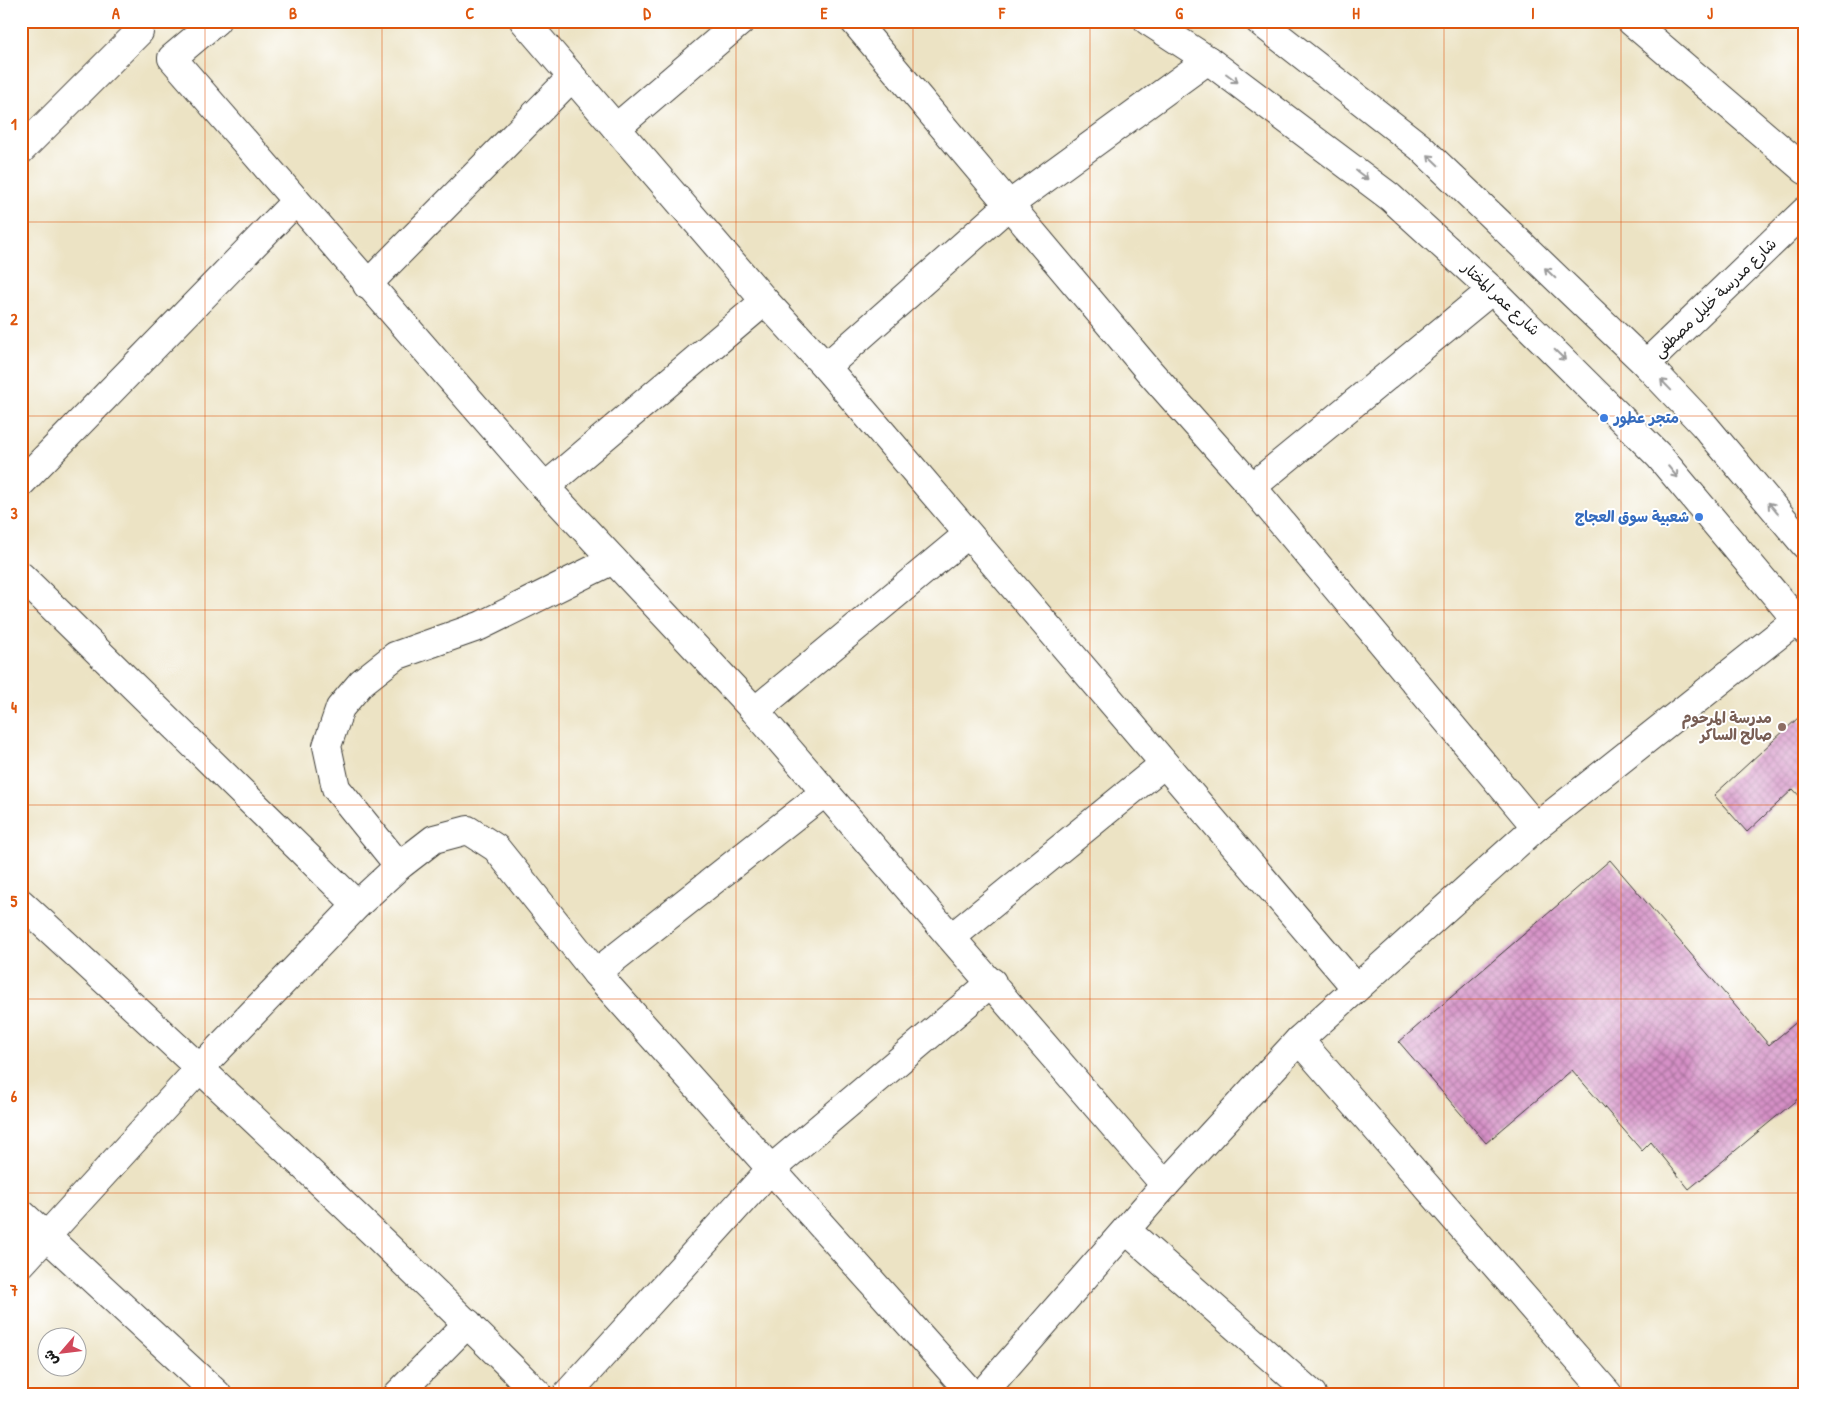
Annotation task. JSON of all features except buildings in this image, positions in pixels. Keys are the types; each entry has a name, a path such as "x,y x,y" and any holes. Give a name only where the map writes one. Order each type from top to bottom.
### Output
{"street":[{"path":"172,58 216,21"},
{"path":"524,21 765,301 826,367 967,535 1356,988"},
{"path":"616,128 741,21"},
{"path":"854,21 1149,370 1252,487 1536,827"},
{"name":"شارع عمر المختار","path":"1148,21 1208,60 1390,197 1492,290 1659,456 1801,625"},
{"path":"1259,21 1420,147 1646,364 1704,425 1805,545"},
{"path":"1631,21 1805,170"},
{"path":"21,150 133,27 172,58 367,285 545,486 755,711 992,982 1165,1185"},
{"path":"826,367 1009,205 1208,60"},
{"path":"367,285 572,77"},
{"path":"21,483 296,201"},
{"name":"شارع مدرسة خليل مصطفى","path":"1646,364 1805,211"},
{"path":"1252,487 1492,290"},
{"path":"545,486 765,301"},
{"path":"755,711 967,535"},
{"path":"399,866 336,788 327,746 340,708 362,682 395,656 480,626 613,560"},
{"path":"21,576 357,905"},
{"path":"982,1394 1165,1185 1299,1040 1536,827 1801,625"},
{"path":"952,937 1164,764"},
{"path":"596,973 824,792"},
{"path":"21,1264 200,1068 357,905 399,866 434,839 468,830 496,848 596,973 972,1394"},
{"path":"21,903 200,1068 468,1324 538,1394"},
{"path":"566,1394 770,1170 992,982"},
{"path":"1299,1040 1608,1394"},
{"path":"21,1213 216,1394"},
{"path":"1126,1230 1312,1394"},
{"path":"398,1394 468,1324"}],"place":[{"name":"متجر عطور","path":"1604,418"},
{"name":"شعبية سوق العجاج","path":"1699,517"},
{"name":"مدرسة المرحوم صالح الساكر","path":"1782,727"}]}
